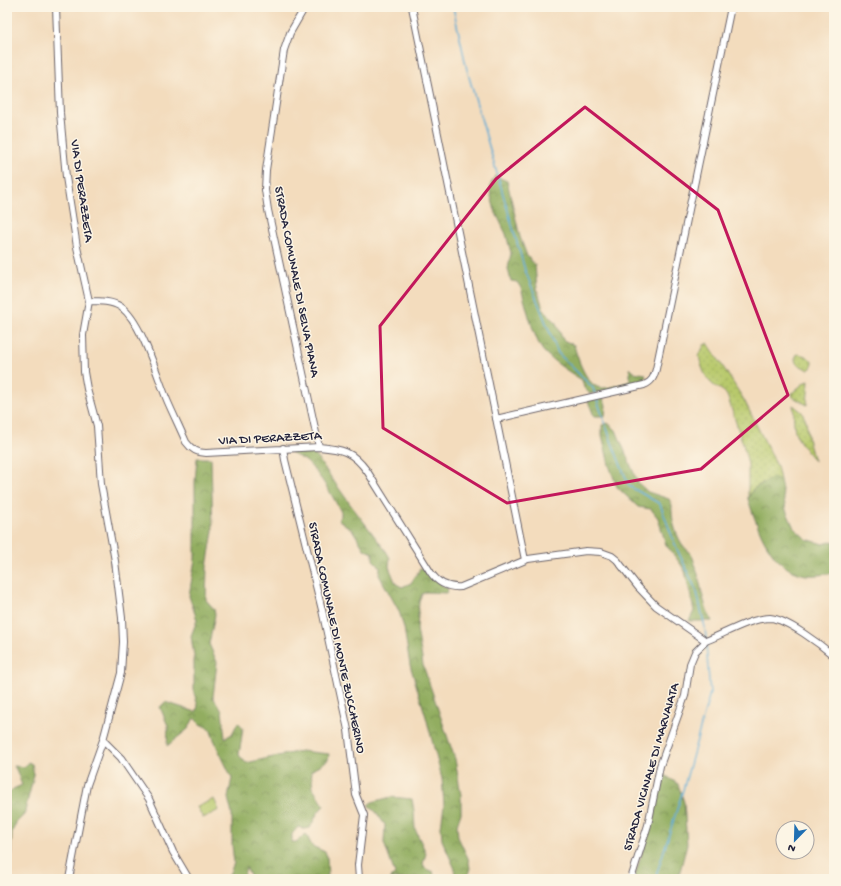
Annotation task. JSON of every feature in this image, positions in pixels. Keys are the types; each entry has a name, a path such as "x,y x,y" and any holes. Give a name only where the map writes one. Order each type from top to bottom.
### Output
{"street":[{"name":"VIA DI PERAZZETA","path":"56,7 60,113 66,170 77,247 89,301 116,304 133,319 186,442 190,447 206,453 319,446 344,450 361,463 431,573 442,583 454,587 464,586 525,560 586,551 601,552 610,555 620,563 638,587 656,606 706,641"},
{"name":"STRADA COMUNALE DI SELVA PIANA","path":"305,7 286,44 265,184 268,210 319,446"},
{"path":"412,7 525,560"},
{"path":"496,419 644,385 649,383 652,379 656,369 731,7"},
{"path":"69,879 86,785 103,740 121,673 123,630 115,562 101,484 97,426 84,372 83,339 89,301"},
{"name":"STRADA COMUNALE DI MONTE ZUCCHERINO","path":"283,448 322,610 347,727 357,797 364,815 359,863 359,879"},
{"path":"706,641 761,619 774,619 786,624 806,636 834,656"},
{"name":"STRADA VICINALE DI MARVAIATA","path":"631,879 647,828 660,766 685,696 690,664 695,652 706,641"},
{"path":"103,740 121,758 149,799 173,852 188,879"}],"highlighted area":[{"path":"585,107 718,210 788,395 701,469 507,503 383,428 380,326 496,179"}],"green space":[{"path":"495,176 507,181 520,237 527,256 535,265 537,289 544,311 555,321 563,340 574,345 580,364 588,378 597,387 612,387 628,382 630,379 630,368 634,372 645,374 646,379 643,383 590,394 584,388 582,380 557,364 540,347 521,288 517,282 511,281 508,269 511,253 506,234 495,211 490,192 491,184"},
{"path":"708,343 744,400 777,466 780,480 773,477 753,489 748,499 748,464 727,395 721,389 713,385 706,377 699,356 704,345"},
{"path":"797,354 809,358 813,364 811,368 808,370 796,363 795,359"},
{"path":"809,381 807,405 793,397 792,393 805,382"},
{"path":"594,398 603,398 606,405 605,416 594,416 588,401"},
{"path":"793,405 802,412 806,421 809,443 814,461 796,434"},
{"path":"608,423 616,430 638,483 648,492 669,499 672,505 675,530 682,544 693,558 703,598 712,621 689,621 694,611 685,571 666,545 658,518 651,509 638,507 617,487 609,465 602,435 602,425"},
{"path":"311,449 386,551 390,558 389,567 396,584 402,587 411,583 420,569 423,568 448,589 446,593 426,592 422,594 419,602 417,629 423,665 455,759 461,795 461,813 457,825 458,837 468,858 470,868 467,879 453,879 455,869 442,840 441,827 444,805 442,779 426,717 410,665 404,628 399,611 379,575 380,567 373,560 373,553 364,549 352,529 338,519 341,516 341,512 322,479 305,460 291,452 292,450"},
{"path":"197,458 211,458 213,531 207,567 206,600 214,609 215,615 209,644 217,662 213,697 222,711 225,738 232,734 238,722 243,728 239,755 246,763 301,751 329,754 328,760 311,771 313,789 324,805 317,814 310,828 304,829 298,827 292,834 292,842 296,842 306,834 312,846 325,852 327,856 328,879 252,879 246,868 243,879 229,879 234,863 232,845 232,814 228,798 232,778 210,729 200,724 194,718 188,729 167,746 168,726 160,707 165,702 196,712 198,706 194,693 194,656 191,636 197,620 189,596 195,559 195,482"},
{"path":"773,477 780,480 786,510 794,528 806,539 823,544 834,541 834,573 806,575 794,572 775,557 768,546 756,523 748,499 753,489"},
{"path":"28,762 32,764 34,775 24,815 16,823 12,832 11,854 7,869 8,794 13,789 22,785 14,766 25,767"},
{"path":"665,775 678,784 684,802 687,844 678,879 634,879"},
{"path":"391,797 412,799 415,829 426,853 423,864 426,869 433,872 435,879 390,879 395,874 384,843 385,825 376,812 368,805 372,802"},
{"path":"214,799 219,810 203,818 197,807"}],"waterway":[{"path":"453,7 467,70 525,270 558,353 593,388 595,394"},
{"path":"596,397 629,486 660,504 676,547 697,592 706,639"},
{"path":"655,879 683,790 710,693 706,643"}]}
